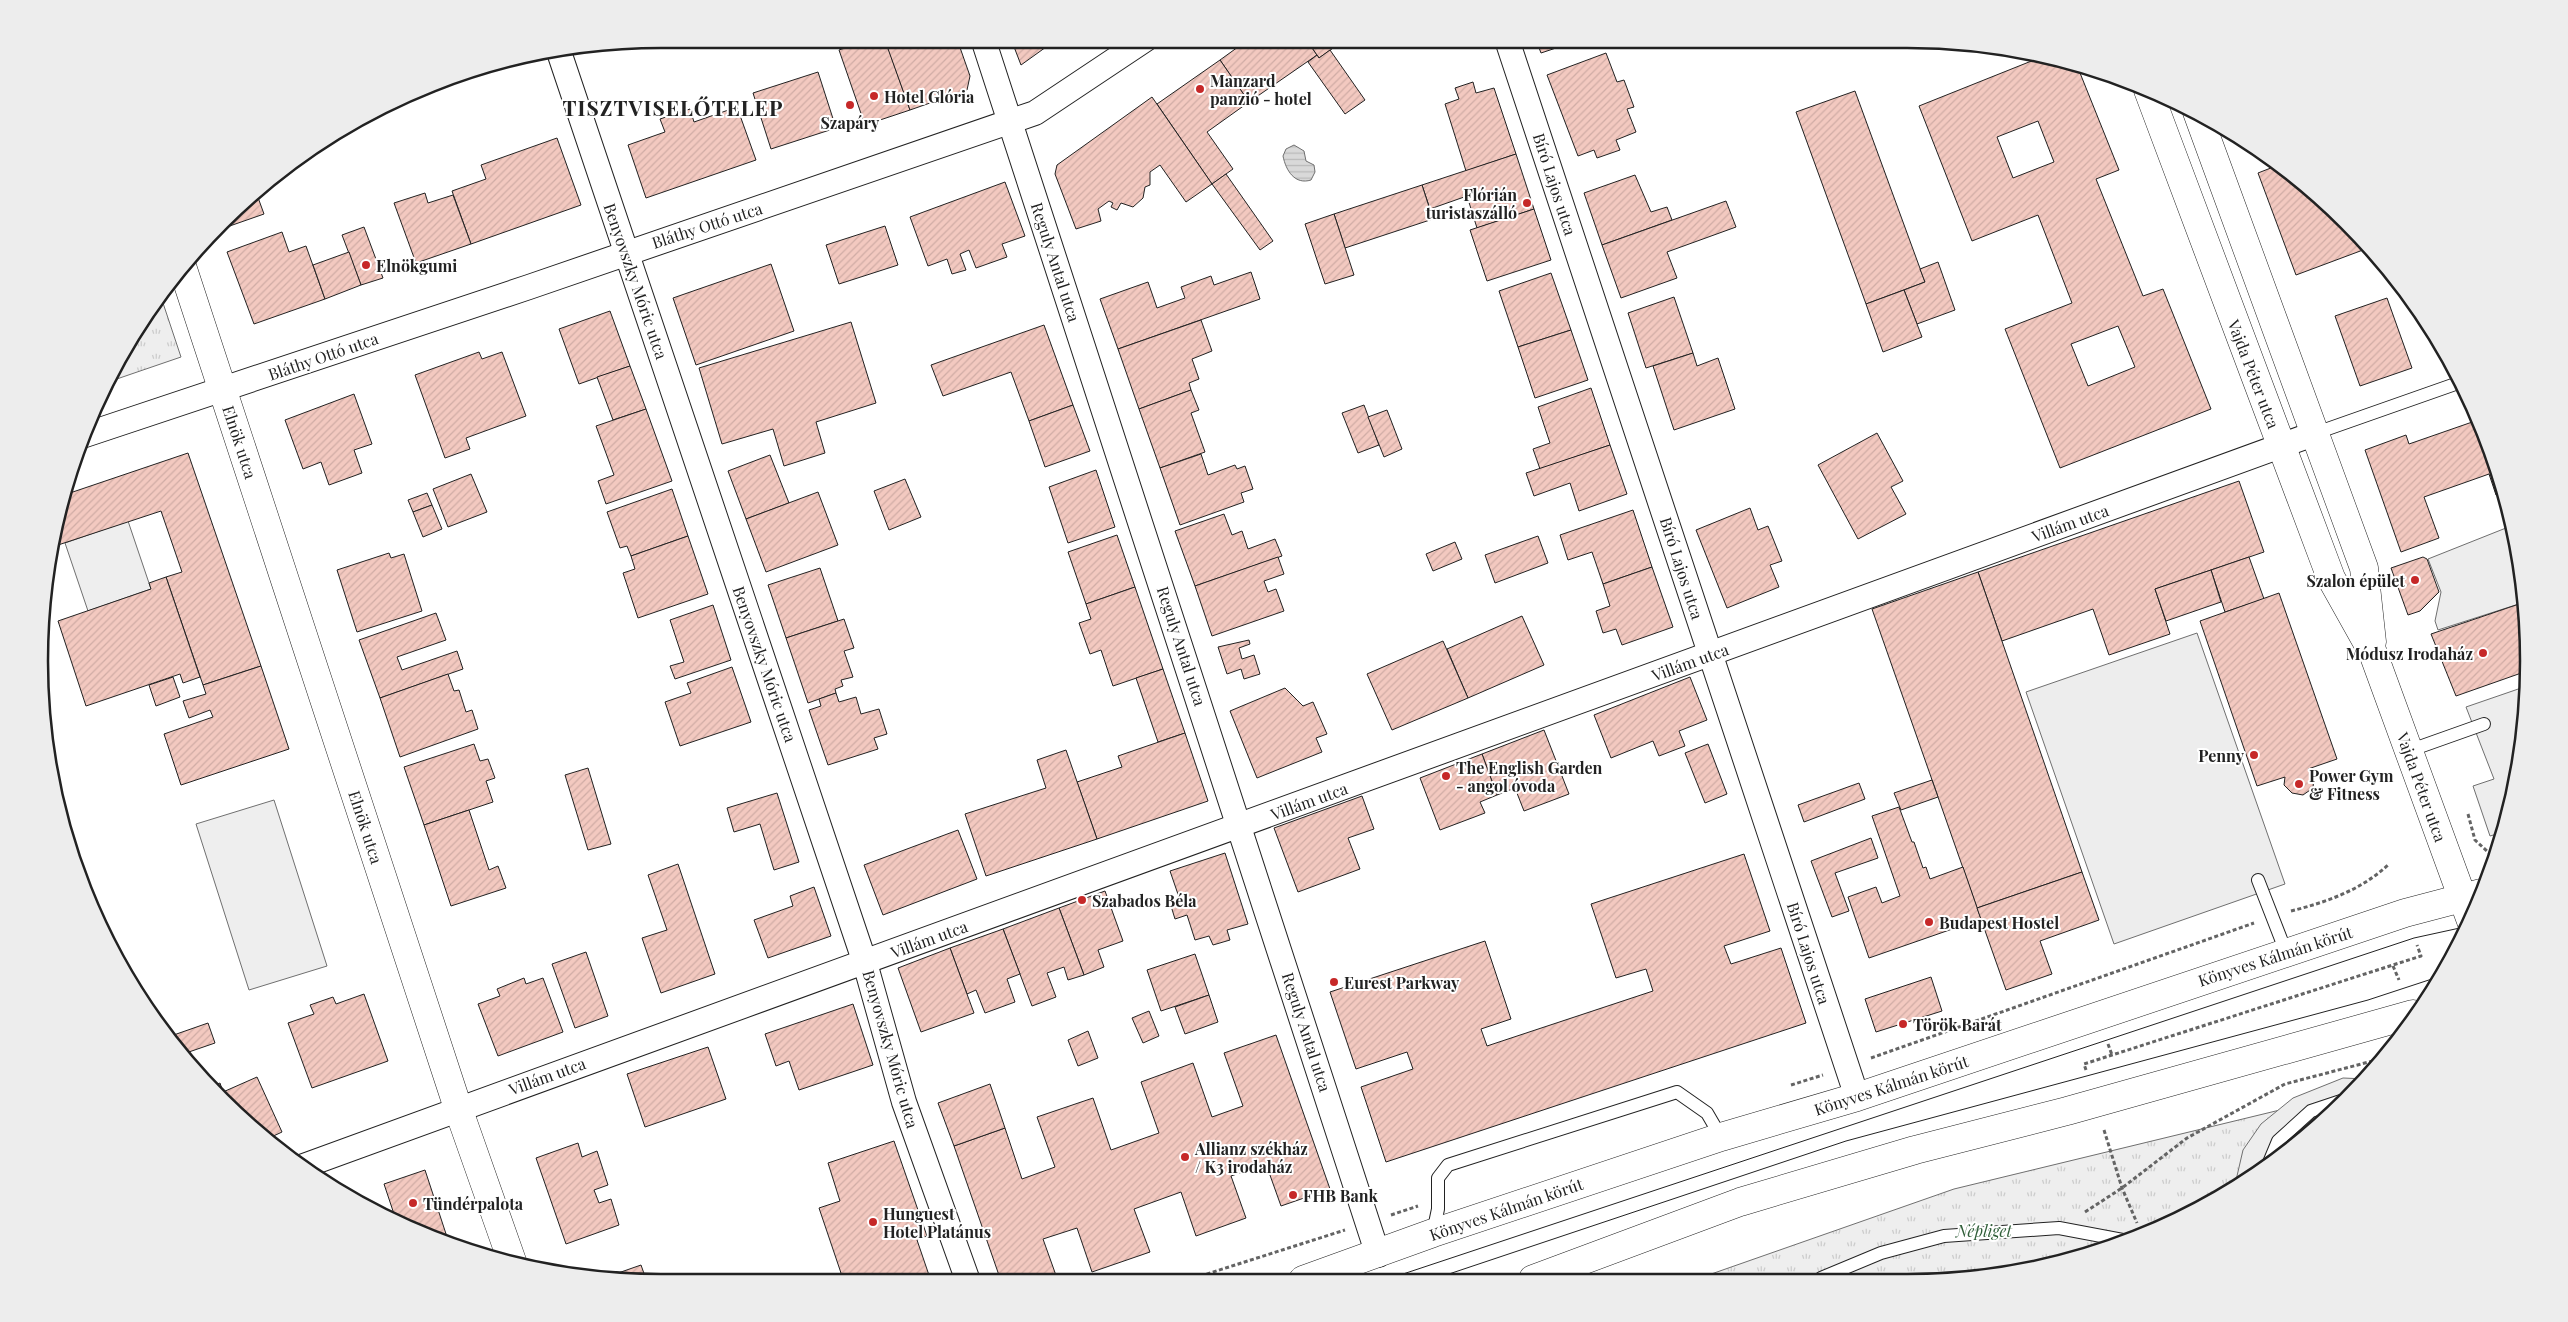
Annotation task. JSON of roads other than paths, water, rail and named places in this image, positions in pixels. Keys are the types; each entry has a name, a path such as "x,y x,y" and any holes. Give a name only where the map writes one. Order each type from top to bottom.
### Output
{"street":[{"name":"Reguly Antal utca","path":"986,48 1369,1222 1378,1255"},
{"name":"Bláthy Ottó utca","path":"91,433 1035,113 1132,48"},
{"name":"Bíró Lajos utca","path":"1510,48 1857,1097"},
{"name":"Benyovszky Móric utca","path":"560,56 865,962 904,1102 965,1274"},
{"name":"Vajda Péter utca","path":"2151,98 2331,578 2373,653 2408,751 2471,903"},
{"name":"Vajda Péter utca","path":"2201,123 2364,568 2373,653"},
{"name":"Elnök utca","path":"185,275 458,1108 510,1256"},
{"name":"Villám utca","path":"309,1163 1711,655 2316,433"},
{"name":"Könyves Kálmán körút","path":"1321,1274 1378,1255 1434,1233 1720,1137 1857,1097 2405,913 2470,904"},
{"path":"1546,1274 1740,1202 1776,1191 1915,1150 2089,1105 2407,1016"}],"lane":[{"path":"2316,433 2454,384"},
{"path":"2408,751 2484,724"},
{"path":"2258,880 2286,952"},
{"path":"1434,1233 1438,1200 1438,1178 1448,1165 1677,1092 1707,1112 1720,1137"},
{"path":"2273,1153 2278,1141 2311,1111 2331,1104"},
{"path":"1830,1274 1880,1253 1944,1236 2059,1228 2115,1238"}],"tram line":[{"path":"1403,1274 2414,938 2459,928"},
{"path":"1449,1274 1846,1141 2368,1000 2431,979"}],"place":[{"name":"Manzard panzió - hotel","path":"1200,89"},
{"name":"Hotel Glória","path":"874,96"},
{"name":"Szapáry","path":"850,105"},
{"name":"Flórián turistaszálló","path":"1527,203"},
{"name":"Elnökgumi","path":"366,265"},
{"name":"Szalon épület","path":"2415,580"},
{"name":"Módusz Irodaház","path":"2483,653"},
{"name":"Penny","path":"2254,755"},
{"name":"The English Garden - angol óvoda","path":"1446,776"},
{"name":"Power Gym & Fitness","path":"2299,784"},
{"name":"Szabados Béla","path":"1082,900"},
{"name":"Budapest Hostel","path":"1929,922"},
{"name":"Eurest Parkway","path":"1334,982"},
{"name":"Török Barát","path":"1903,1024"},
{"name":"Allianz székház / K3 irodaház","path":"1185,1157"},
{"name":"FHB Bank","path":"1293,1195"},
{"name":"Tündérpalota","path":"413,1203"},
{"name":"Hunguest Hotel Platánus","path":"873,1222"}],"district":[{"name":"TISZTVISELŐTELEP","path":"673,107"}],"park label":[{"name":"Népliget","path":"1984,1230"}]}
